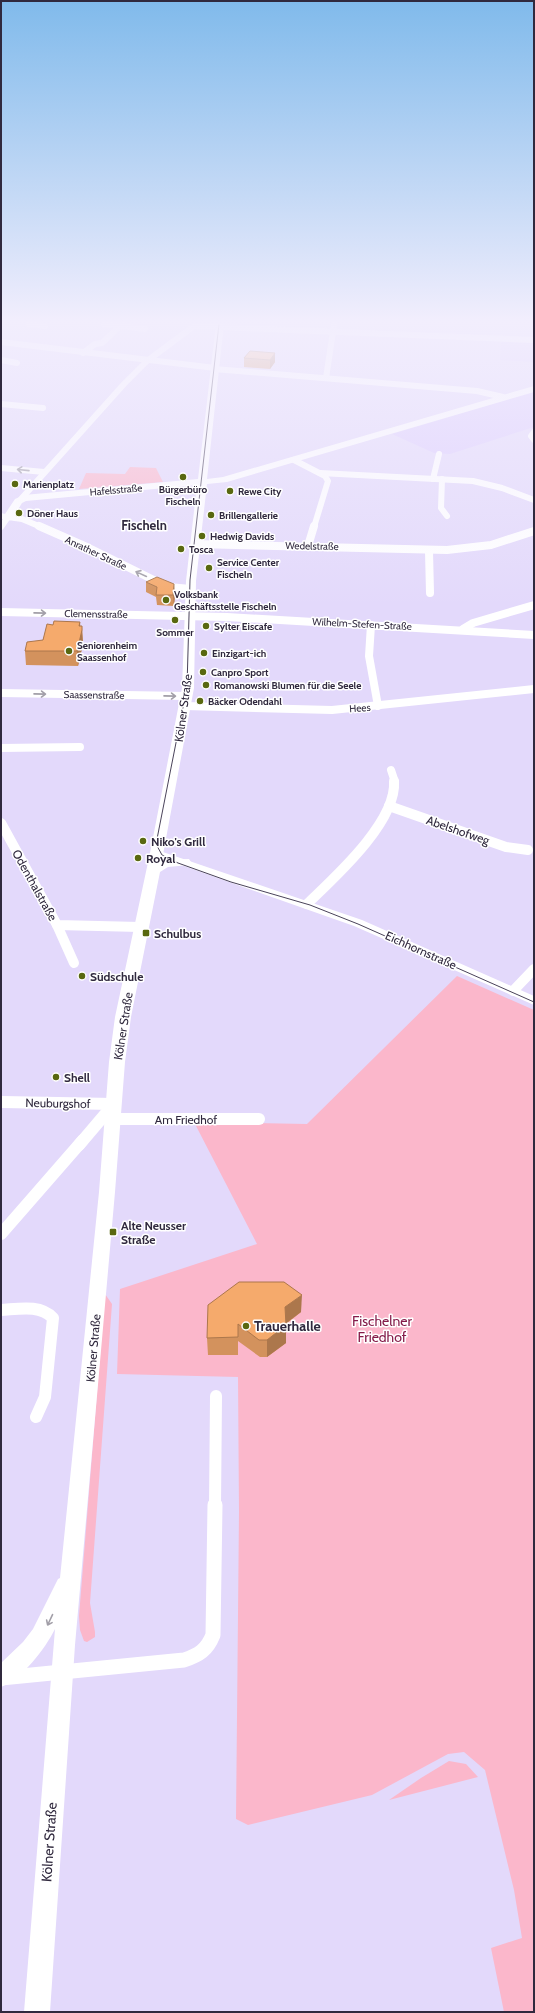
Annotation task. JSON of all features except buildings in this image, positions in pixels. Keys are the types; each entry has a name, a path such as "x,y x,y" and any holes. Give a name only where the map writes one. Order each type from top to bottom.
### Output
{"main road":[{"name":"Kölner Straße","path":"37,2012 62,1672 122,1017 140,927 154,870 186,701 191,590 209,418"},
{"name":"Hafelsstraße","path":"21,499 231,479 433,418"},
{"path":"4,516 21,499"},
{"path":"154,870 166,863 184,862"},
{"path":"1,1678 31,1649 41,1636 71,1571"}],"street":[{"path":"21,499 93,418"},
{"path":"534,432 531,436 534,440"},
{"path":"433,479 439,454"},
{"path":"294,460 327,478 328,485 308,546"},
{"path":"1,468 44,472"},
{"path":"320,473 442,479 488,484 534,500"},
{"path":"442,479 442,508 446,516"},
{"path":"1,527 4,516"},
{"name":"Anrather Straße","path":"4,516 22,519 89,548 168,587 191,590"},
{"name":"Wedelstraße","path":"196,544 308,546 450,552 508,541 534,531"},
{"path":"428,551 430,593"},
{"path":"463,629 473,623 534,604"},
{"name":"Clemensstraße","path":"1,612 190,616"},
{"name":"Wilhelm-Stefen-Straße","path":"190,616 463,629 534,635"},
{"path":"371,625 369,656 378,706"},
{"name":"Hees","path":"186,701 332,710 534,689"},
{"name":"Saassenstraße","path":"1,694 186,701"},
{"path":"1,748 80,747"},
{"path":"307,904 364,848 389,806 395,783 392,770"},
{"name":"Abelshofweg","path":"389,806 506,847 528,850"},
{"name":"Odenthalstraße","path":"1,824 57,926 74,963"},
{"name":"Eichhornstraße","path":"157,853 307,904 377,930 534,1001"},
{"name":"Odenthalstraße","path":"57,926 140,927"},
{"path":"513,991 534,969"},
{"name":"Neuburgshof","path":"1,1102 114,1111"},
{"path":"73,1152 114,1111"},
{"name":"Am Friedhof","path":"114,1111 259,1119"},
{"path":"1,1234 83,1140 60,1167"},
{"path":"1,1310 41,1309 49,1312 53,1318 45,1397 36,1417"},
{"path":"1,1678 184,1660 201,1654 210,1645 212,1635 216,1396"}],"shaded area":[{"path":"446,418 534,418 534,427 450,454 434,453 392,434"}],"green space":[{"path":"130,467 156,468 163,482 79,489 86,473 125,474"},
{"name":"Fischelner Friedhof","path":"457,976 534,1010 534,2012 504,2012 491,1948 522,1938 514,1890 485,1770 464,1752 448,1754 372,1795 248,1825 236,1819 239,1512 238,1377 117,1374 120,1289 257,1244 194,1122 307,1124"},
{"path":"105,1294 112,1304 90,1603 95,1637 87,1642 84,1641 80,1630 79,1616"},
{"path":"449,1761 466,1764 478,1777 389,1800 421,1778"}],"tram line":[{"path":"208,418 190,580 187,687 156,844 162,855 178,863 231,882 310,905 358,924 534,1002"}],"place":[{"name":"Bürgerbüro Fischeln","path":"183,477"},
{"name":"Marienplatz","path":"15,484"},
{"name":"Rewe City","path":"230,491"},
{"name":"Döner Haus","path":"19,513"},
{"name":"Brillengallerie","path":"211,515"},
{"name":"Hedwig Davids","path":"202,536"},
{"name":"Tosca","path":"181,549"},
{"name":"Service Center Fischeln","path":"209,568"},
{"name":"Volksbank Geschäftsstelle Fischeln","path":"166,600"},
{"name":"Sommer","path":"175,620"},
{"name":"Sylter Eiscafe","path":"206,626"},
{"name":"Seniorenheim Saassenhof","path":"69,651"},
{"name":"Einzigart-ich","path":"204,653"},
{"name":"Canpro Sport","path":"203,672"},
{"name":"Romanowski Blumen für die Seele","path":"206,685"},
{"name":"Bäcker Odendahl","path":"200,701"},
{"name":"Niko's Grill","path":"143,841"},
{"name":"Royal","path":"138,858"},
{"name":"Schulbus","path":"146,933"},
{"name":"Südschule","path":"82,976"},
{"name":"Shell","path":"56,1077"},
{"name":"Alte Neusser Straße","path":"113,1232"},
{"name":"Trauerhalle","path":"246,1326"}],"district":[{"name":"Fischeln","path":"144,525"}]}
